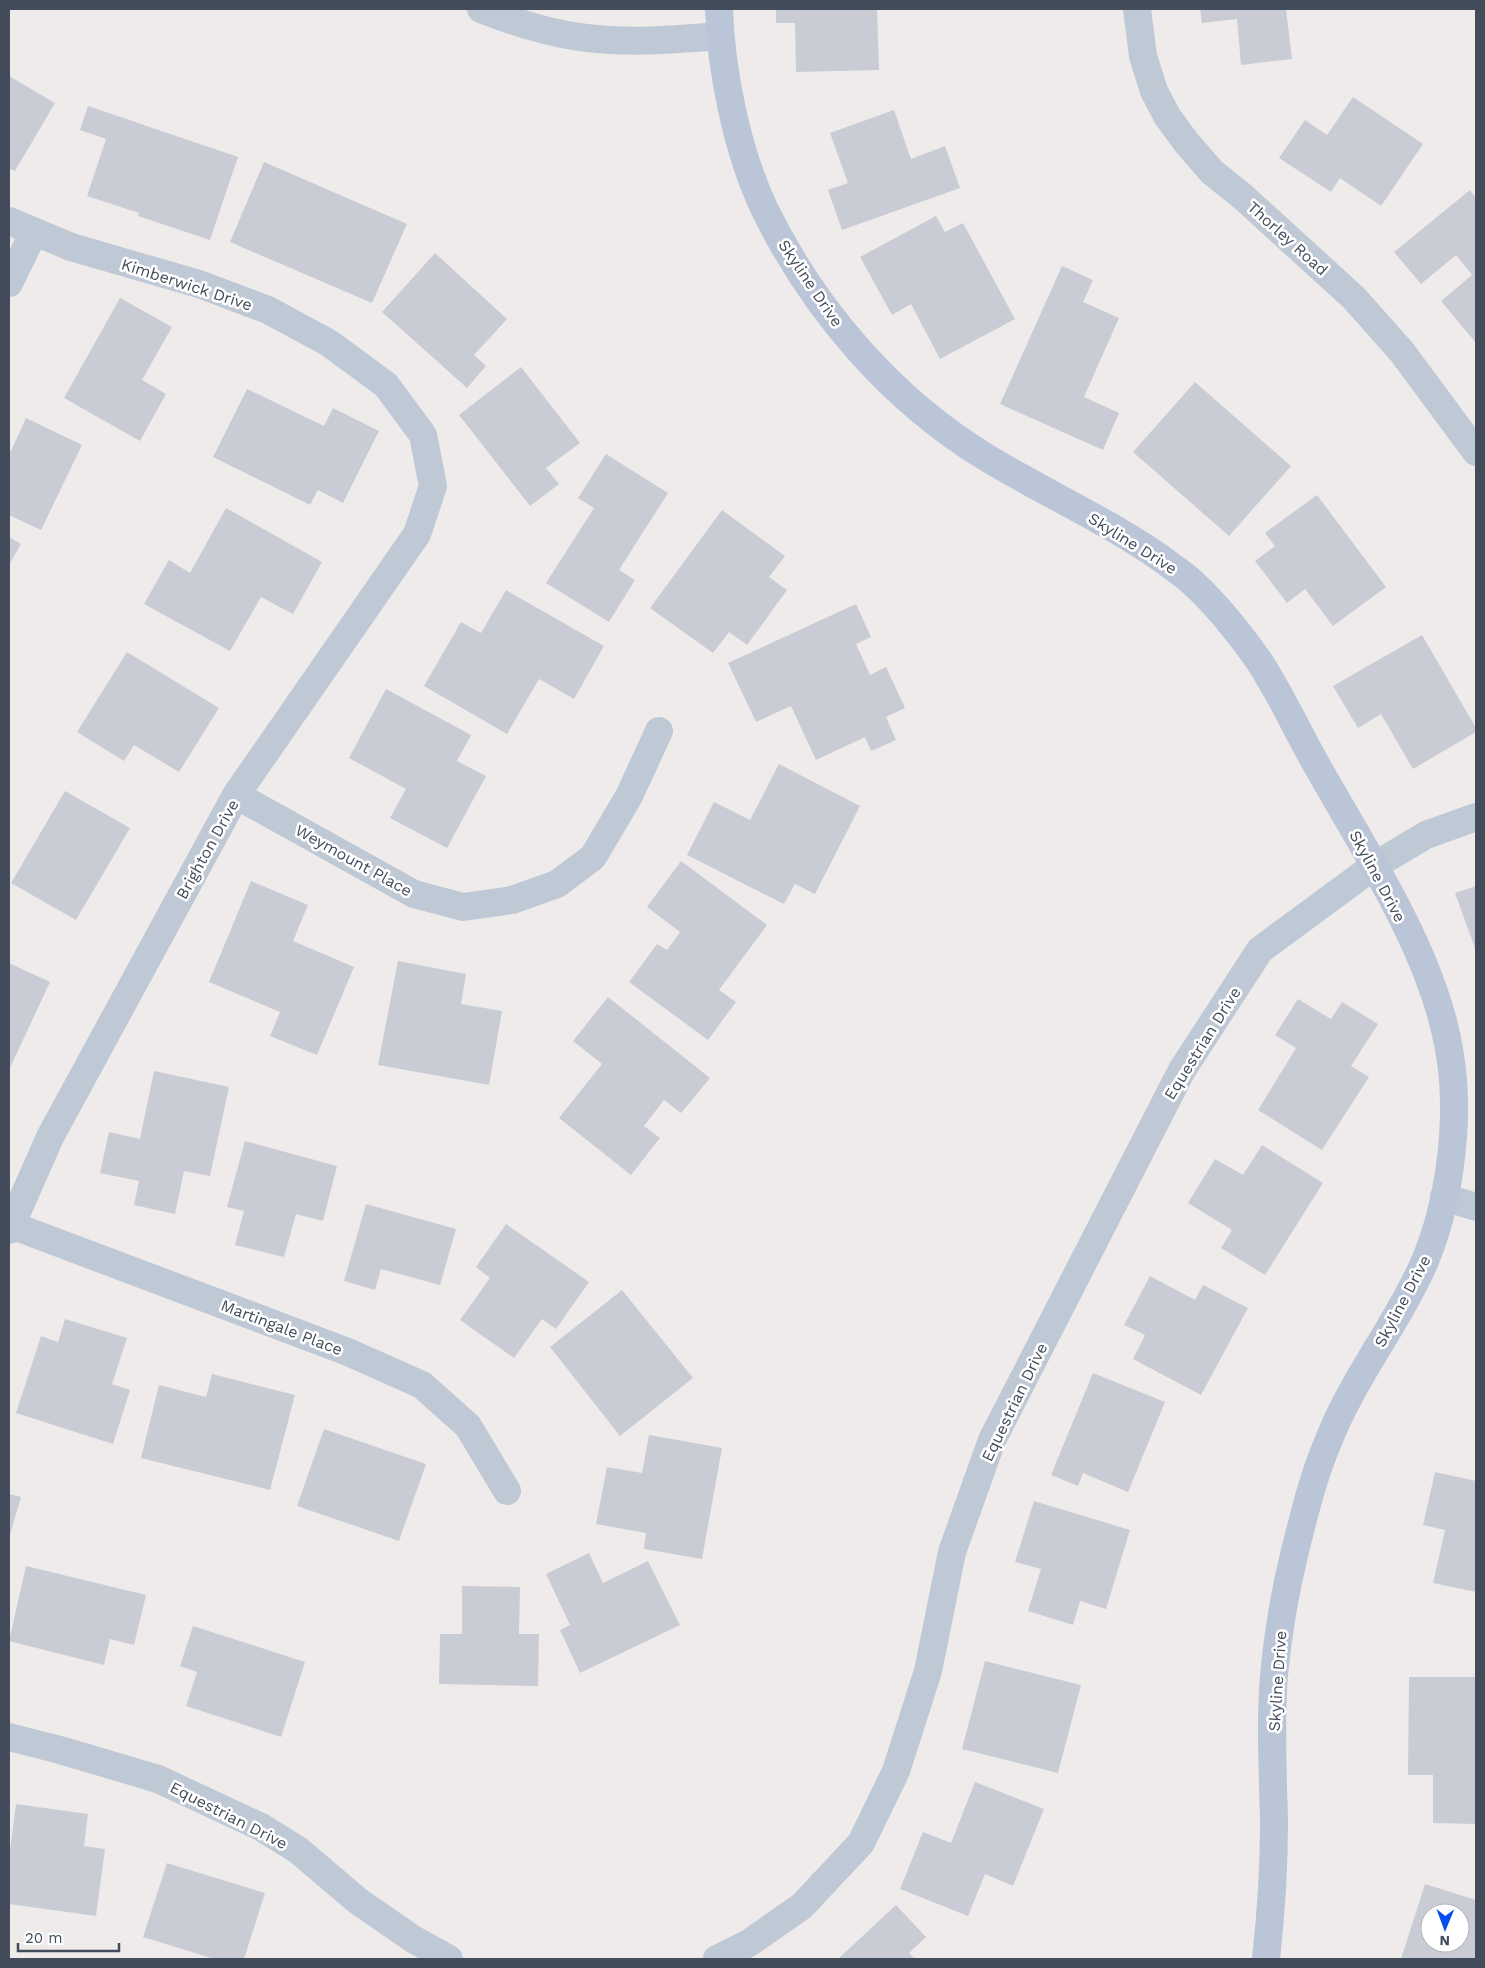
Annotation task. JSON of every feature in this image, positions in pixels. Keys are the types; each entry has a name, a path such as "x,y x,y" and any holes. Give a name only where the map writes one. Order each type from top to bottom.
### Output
{"street":[{"path":"481,9 537,28 596,39 655,41 720,36"},
{"name":"Skyline Drive","path":"719,9 725,74 749,169 762,205 790,255 833,320 883,375 938,425 988,459 1139,543 1191,580 1226,618 1261,664 1374,866 1423,963 1448,1044 1454,1089 1454,1126 1444,1197 1430,1246 1417,1279 1354,1388 1328,1441 1310,1496 1294,1557 1283,1611 1274,1678 1273,1893 1266,1959"},
{"name":"Thorley Road","path":"1137,9 1143,56 1154,91 1167,116 1186,142 1212,172 1354,298 1402,352 1476,452"},
{"name":"Kimberwick Drive","path":"9,222 79,249 207,287 268,310 329,343 386,384 423,435 433,486"},
{"path":"9,282 34,232"},
{"name":"Brighton Drive","path":"10,1228 50,1137 236,795 418,534 433,486"},
{"name":"Weymount Place","path":"236,795 414,894 463,907 512,900 557,884 593,857 629,796 659,732"},
{"name":"Equestrian Drive","path":"716,1959 749,1943 802,1906 861,1844 899,1762 928,1670 952,1552 992,1440 1182,1070 1260,950 1374,866 1426,835 1476,817"},
{"path":"1444,1197 1476,1207"},
{"name":"Martingale Place","path":"10,1228 348,1352 422,1385 468,1426 508,1491"},
{"name":"Equestrian Drive","path":"9,1737 158,1779 261,1827 298,1850 358,1901 405,1934 449,1959"}],"building":[{"path":"776,9 877,9 879,70 796,72 795,23 776,23"},
{"path":"1200,9 1286,9 1292,59 1241,65 1237,19 1202,23"},
{"path":"9,76 55,103 15,171 9,168"},
{"path":"1353,97 1423,144 1381,206 1340,178 1331,192 1279,158 1305,120 1327,135"},
{"path":"88,106 238,157 210,240 138,216 139,213 87,196 106,139 80,130"},
{"path":"894,110 911,159 945,146 960,188 842,230 828,190 848,183 830,133"},
{"path":"264,162 407,224 372,303 230,242"},
{"path":"1470,190 1476,198 1476,343 1441,301 1472,275 1456,255 1421,284 1394,252"},
{"path":"936,216 945,232 963,223 1015,319 940,359 911,304 892,315 860,257"},
{"path":"435,253 507,319 474,355 486,366 467,388 382,312"},
{"path":"1062,266 1093,280 1083,302 1119,318 1084,397 1119,413 1103,450 1000,404"},
{"path":"120,298 172,327 142,380 166,394 140,441 64,398"},
{"path":"521,367 580,443 546,468 559,484 530,506 459,415"},
{"path":"1195,382 1291,466 1229,536 1133,452"},
{"path":"247,389 324,426 333,408 379,431 343,503 318,490 310,505 213,457"},
{"path":"26,418 82,445 41,530 9,515 9,450 11,451"},
{"path":"606,454 668,493 619,570 635,580 609,622 546,583 594,508 578,498"},
{"path":"1317,495 1386,587 1333,626 1305,589 1287,603 1255,561 1275,546 1265,533"},
{"path":"226,508 322,562 293,614 261,597 230,651 144,604 169,560 190,573"},
{"path":"722,510 785,556 769,577 787,590 747,645 729,632 713,653 650,608"},
{"path":"9,537 21,544 9,565"},
{"path":"506,590 604,646 574,699 539,679 507,734 424,686 461,622 481,633"},
{"path":"856,604 871,637 856,644 870,675 886,667 905,708 886,717 896,740 871,751 865,737 816,760 791,706 756,722 728,663"},
{"path":"1422,635 1476,728 1476,732 1413,769 1381,714 1358,728 1333,686"},
{"path":"127,652 219,708 179,772 134,745 124,761 77,732"},
{"path":"386,689 471,735 457,761 486,776 447,848 390,818 406,789 349,758"},
{"path":"779,764 860,806 815,894 795,884 784,904 687,855 714,802 750,820"},
{"path":"65,791 130,828 76,920 11,883"},
{"path":"681,861 767,925 719,990 736,1002 708,1040 629,982 657,944 667,950 680,932 647,907"},
{"path":"251,881 308,905 293,941 354,967 317,1055 270,1036 280,1012 209,982"},
{"path":"1476,886 1476,951 1455,893"},
{"path":"398,961 466,974 461,1004 502,1011 489,1085 378,1065"},
{"path":"9,963 50,982 9,1070"},
{"path":"608,997 710,1078 681,1113 664,1100 644,1126 660,1138 631,1175 559,1118 602,1064 573,1041"},
{"path":"1298,999 1331,1019 1342,1002 1378,1024 1351,1066 1369,1077 1322,1150 1258,1110 1296,1048 1275,1035"},
{"path":"154,1071 229,1087 210,1176 184,1171 175,1214 134,1205 139,1181 100,1173 109,1132 140,1139"},
{"path":"245,1141 337,1166 323,1221 296,1214 284,1257 235,1245 244,1211 227,1207"},
{"path":"1262,1145 1323,1183 1265,1275 1221,1248 1232,1230 1188,1203 1215,1159 1243,1175"},
{"path":"366,1204 456,1229 440,1285 381,1269 375,1290 344,1281"},
{"path":"506,1224 589,1282 556,1329 542,1319 514,1358 460,1320 490,1278 476,1267"},
{"path":"1150,1276 1195,1300 1203,1285 1248,1308 1201,1395 1133,1359 1145,1335 1124,1325"},
{"path":"622,1290 693,1378 620,1436 550,1347"},
{"path":"65,1319 127,1338 112,1384 130,1390 113,1444 16,1413 41,1336 58,1342"},
{"path":"1093,1373 1165,1402 1128,1492 1083,1473 1078,1486 1051,1475"},
{"path":"212,1374 295,1395 270,1490 141,1458 159,1385 206,1397"},
{"path":"324,1429 426,1464 399,1541 297,1506"},
{"path":"649,1435 722,1448 702,1559 644,1549 646,1533 596,1524 607,1467 642,1473"},
{"path":"1435,1472 1476,1481 1476,1592 1433,1583 1445,1530 1423,1525"},
{"path":"9,1494 21,1497 9,1538"},
{"path":"1034,1501 1130,1530 1106,1609 1080,1601 1073,1625 1028,1611 1041,1569 1015,1562"},
{"path":"589,1553 603,1583 648,1561 680,1625 580,1673 560,1630 570,1625 546,1574"},
{"path":"26,1566 146,1595 134,1645 110,1639 104,1665 9,1641"},
{"path":"462,1586 520,1587 519,1634 539,1634 538,1686 439,1684 440,1634 462,1634"},
{"path":"193,1626 305,1662 281,1737 186,1706 197,1672 180,1666"},
{"path":"985,1661 1081,1685 1058,1773 962,1749"},
{"path":"1409,1677 1476,1677 1476,1824 1433,1823 1433,1775 1408,1775"},
{"path":"975,1782 1044,1809 1013,1886 985,1874 968,1916 900,1889 923,1832 951,1843"},
{"path":"16,1804 88,1814 84,1846 105,1849 96,1916 9,1904 9,1858"},
{"path":"167,1863 265,1893 244,1959 214,1959 143,1937"},
{"path":"1425,1884 1476,1900 1476,1959 1401,1959"},
{"path":"896,1905 926,1937 909,1953 915,1959 838,1959"}]}
